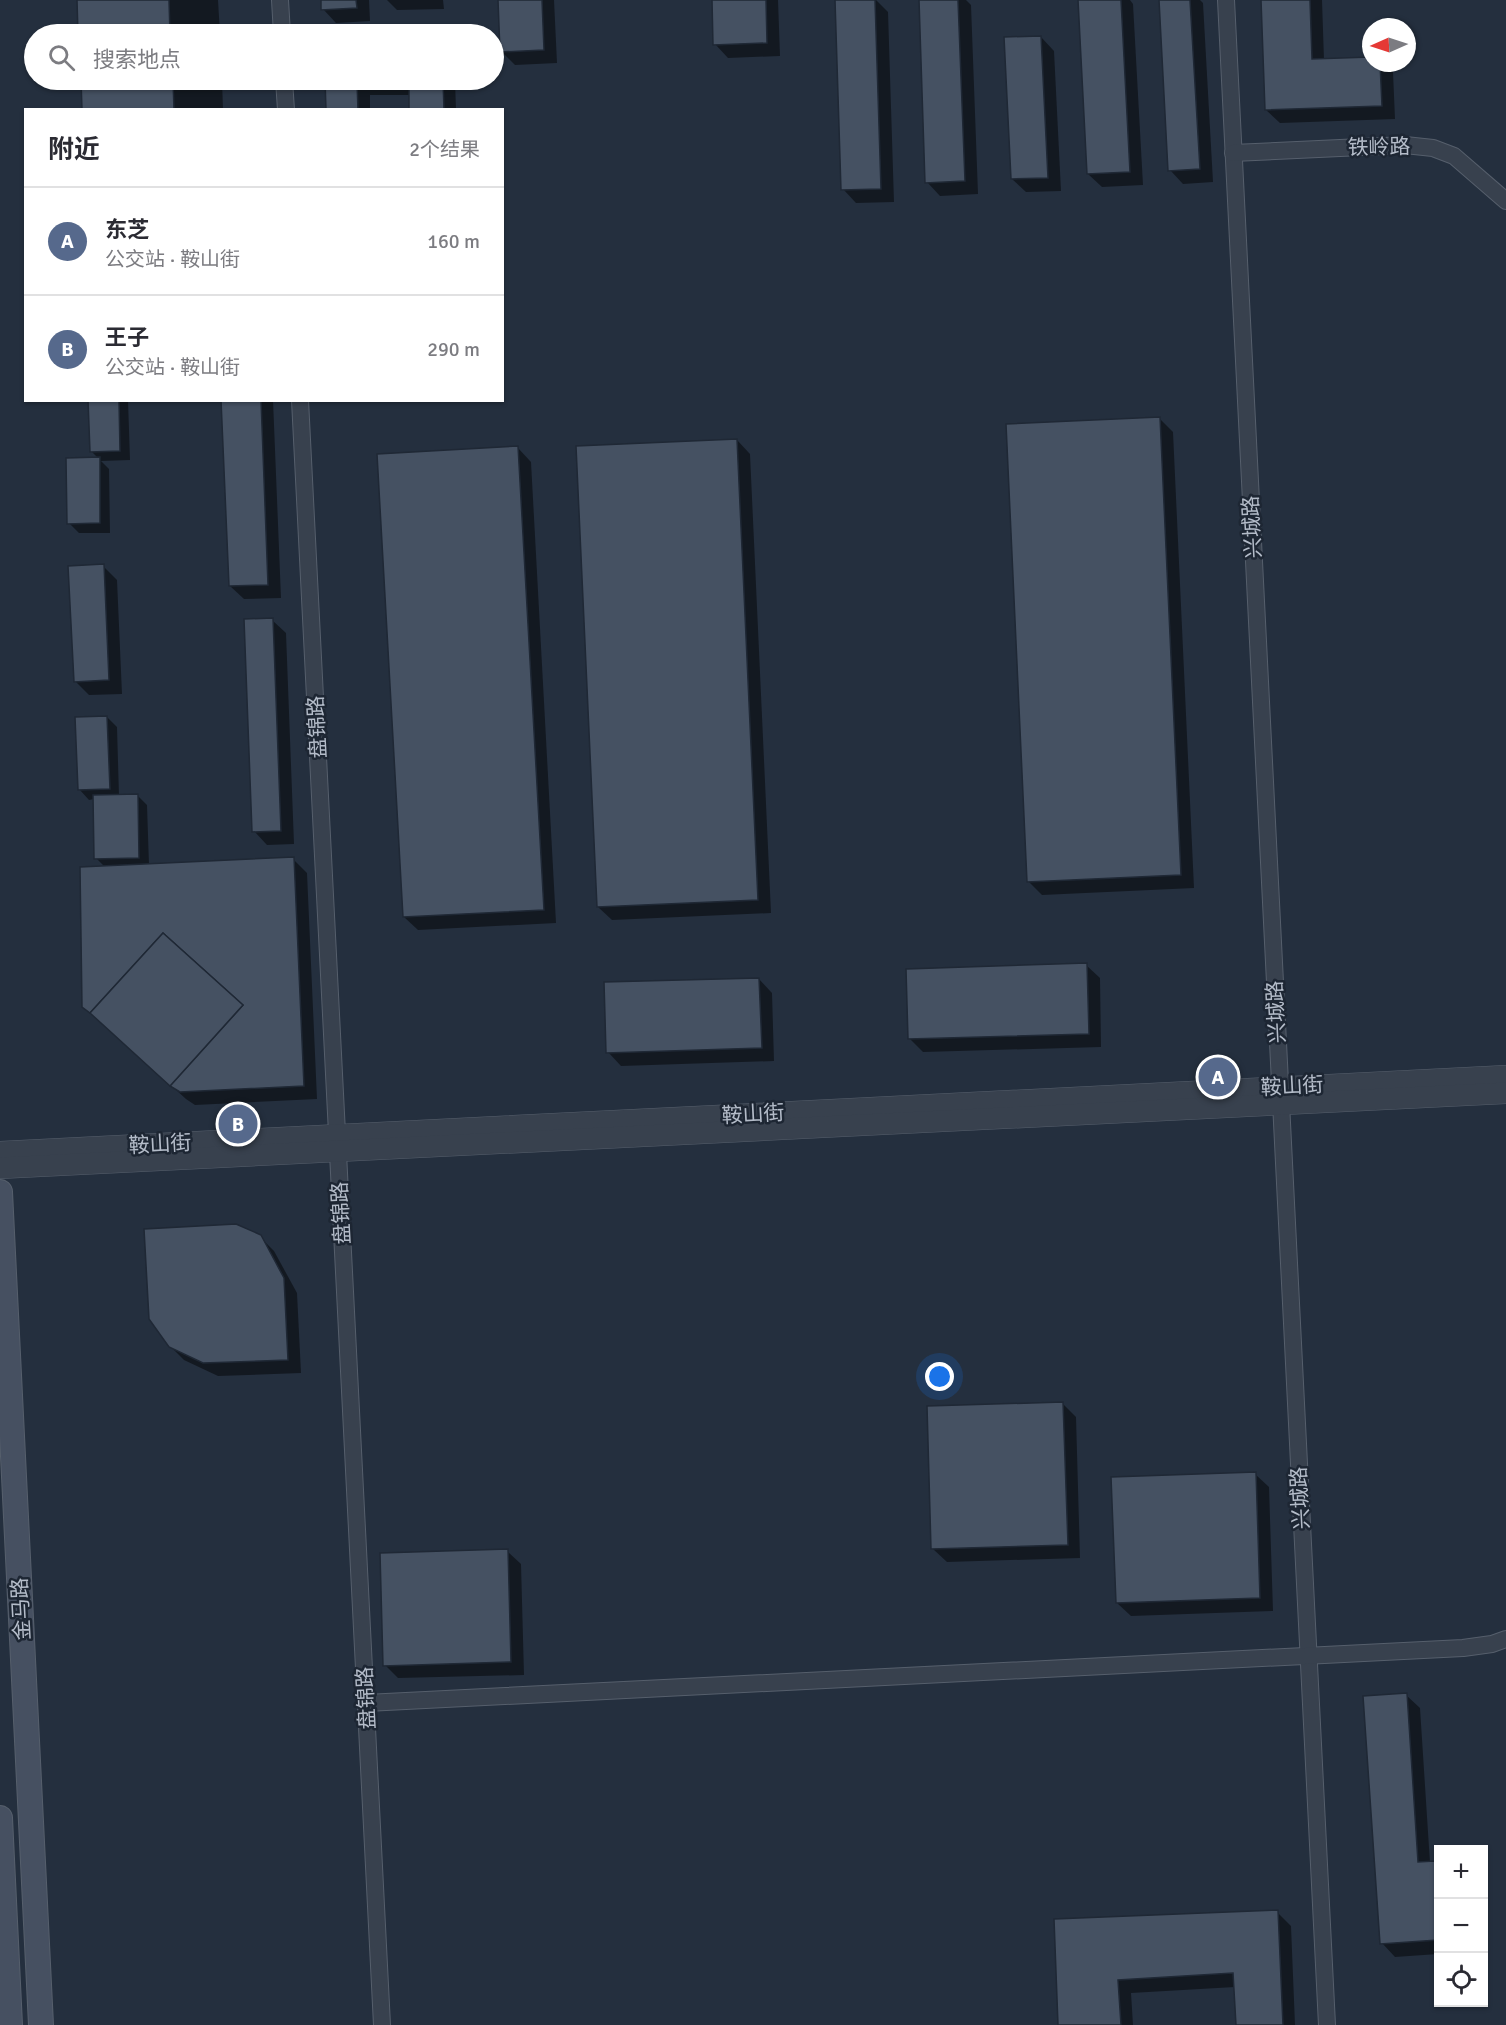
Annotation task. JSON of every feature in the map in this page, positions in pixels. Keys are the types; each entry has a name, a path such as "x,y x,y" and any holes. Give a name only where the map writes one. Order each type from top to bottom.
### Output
{"main road":[{"name":"金马路","path":"0,1192 41,2025"},
{"path":"0,1818 10,2025"}],"street":[{"path":"280,0 281,24"},
{"name":"兴城路","path":"1226,0 1327,2025"},
{"path":"284,90 285,108"},
{"name":"铁岭路","path":"1233,153 1405,145 1433,148 1454,156 1506,201"},
{"name":"盘锦路","path":"300,402 382,2025"},
{"name":"鞍山街","path":"1280,1096 1506,1076"},
{"name":"鞍山街","path":"0,1152 338,1143 1280,1096 1506,1093"},
{"name":"鞍山街","path":"0,1168 338,1143"},
{"path":"366,1703 1463,1648 1492,1644 1506,1639"}],"building":[{"path":"77,0 169,0 170,24 78,24"},
{"path":"321,0 356,0 357,8 321,10"},
{"path":"498,0 542,0 544,50 504,52 504,24 499,24"},
{"path":"712,0 766,0 767,43 713,45"},
{"path":"835,0 875,0 881,189 841,190"},
{"path":"919,0 958,0 965,181 925,183"},
{"path":"1078,0 1121,0 1130,172 1087,174"},
{"path":"1159,0 1190,0 1200,169 1168,171"},
{"path":"1261,0 1310,0 1312,59 1362,57 1362,72 1380,72 1382,106 1265,110"},
{"path":"1041,36 1048,178 1011,179 1004,37"},
{"path":"81,90 173,90 174,108 82,108"},
{"path":"325,90 357,90 358,108 326,108"},
{"path":"409,90 443,90 444,108 409,108"},
{"path":"88,402 119,402 120,451 90,452"},
{"path":"221,402 261,402 268,585 229,586"},
{"path":"1160,417 1181,875 1027,882 1006,424"},
{"path":"737,439 758,900 597,907 576,446"},
{"path":"518,446 544,910 403,917 377,454"},
{"path":"100,457 100,523 67,524 66,458"},
{"path":"104,564 109,680 74,682 68,566"},
{"path":"273,618 281,831 252,832 244,619"},
{"path":"107,716 110,789 78,790 75,717"},
{"path":"138,794 139,858 94,859 93,795"},
{"path":"294,857 304,1086 180,1092 170,1086 243,1005 163,933 90,1013 82,1007 80,867"},
{"path":"163,933 243,1005 170,1086 90,1013"},
{"path":"1087,963 1089,1034 908,1039 906,969"},
{"path":"759,978 762,1048 606,1053 604,982"},
{"path":"236,1224 261,1235 284,1278 288,1360 203,1363 169,1347 149,1319 144,1229"},
{"path":"1063,1402 1068,1545 931,1549 927,1406"},
{"path":"1256,1472 1260,1598 1116,1603 1111,1477"},
{"path":"508,1549 511,1662 383,1666 380,1553"},
{"path":"1407,1693 1418,1862 1434,1861 1434,1940 1380,1944 1363,1696"},
{"path":"1278,1910 1283,2025 1236,2025 1233,1973 1118,1980 1121,2025 1058,2025 1054,1919"}],"place":[{"name":"东芝","path":"1218,1077"},
{"name":"王子","path":"238,1124"}]}
